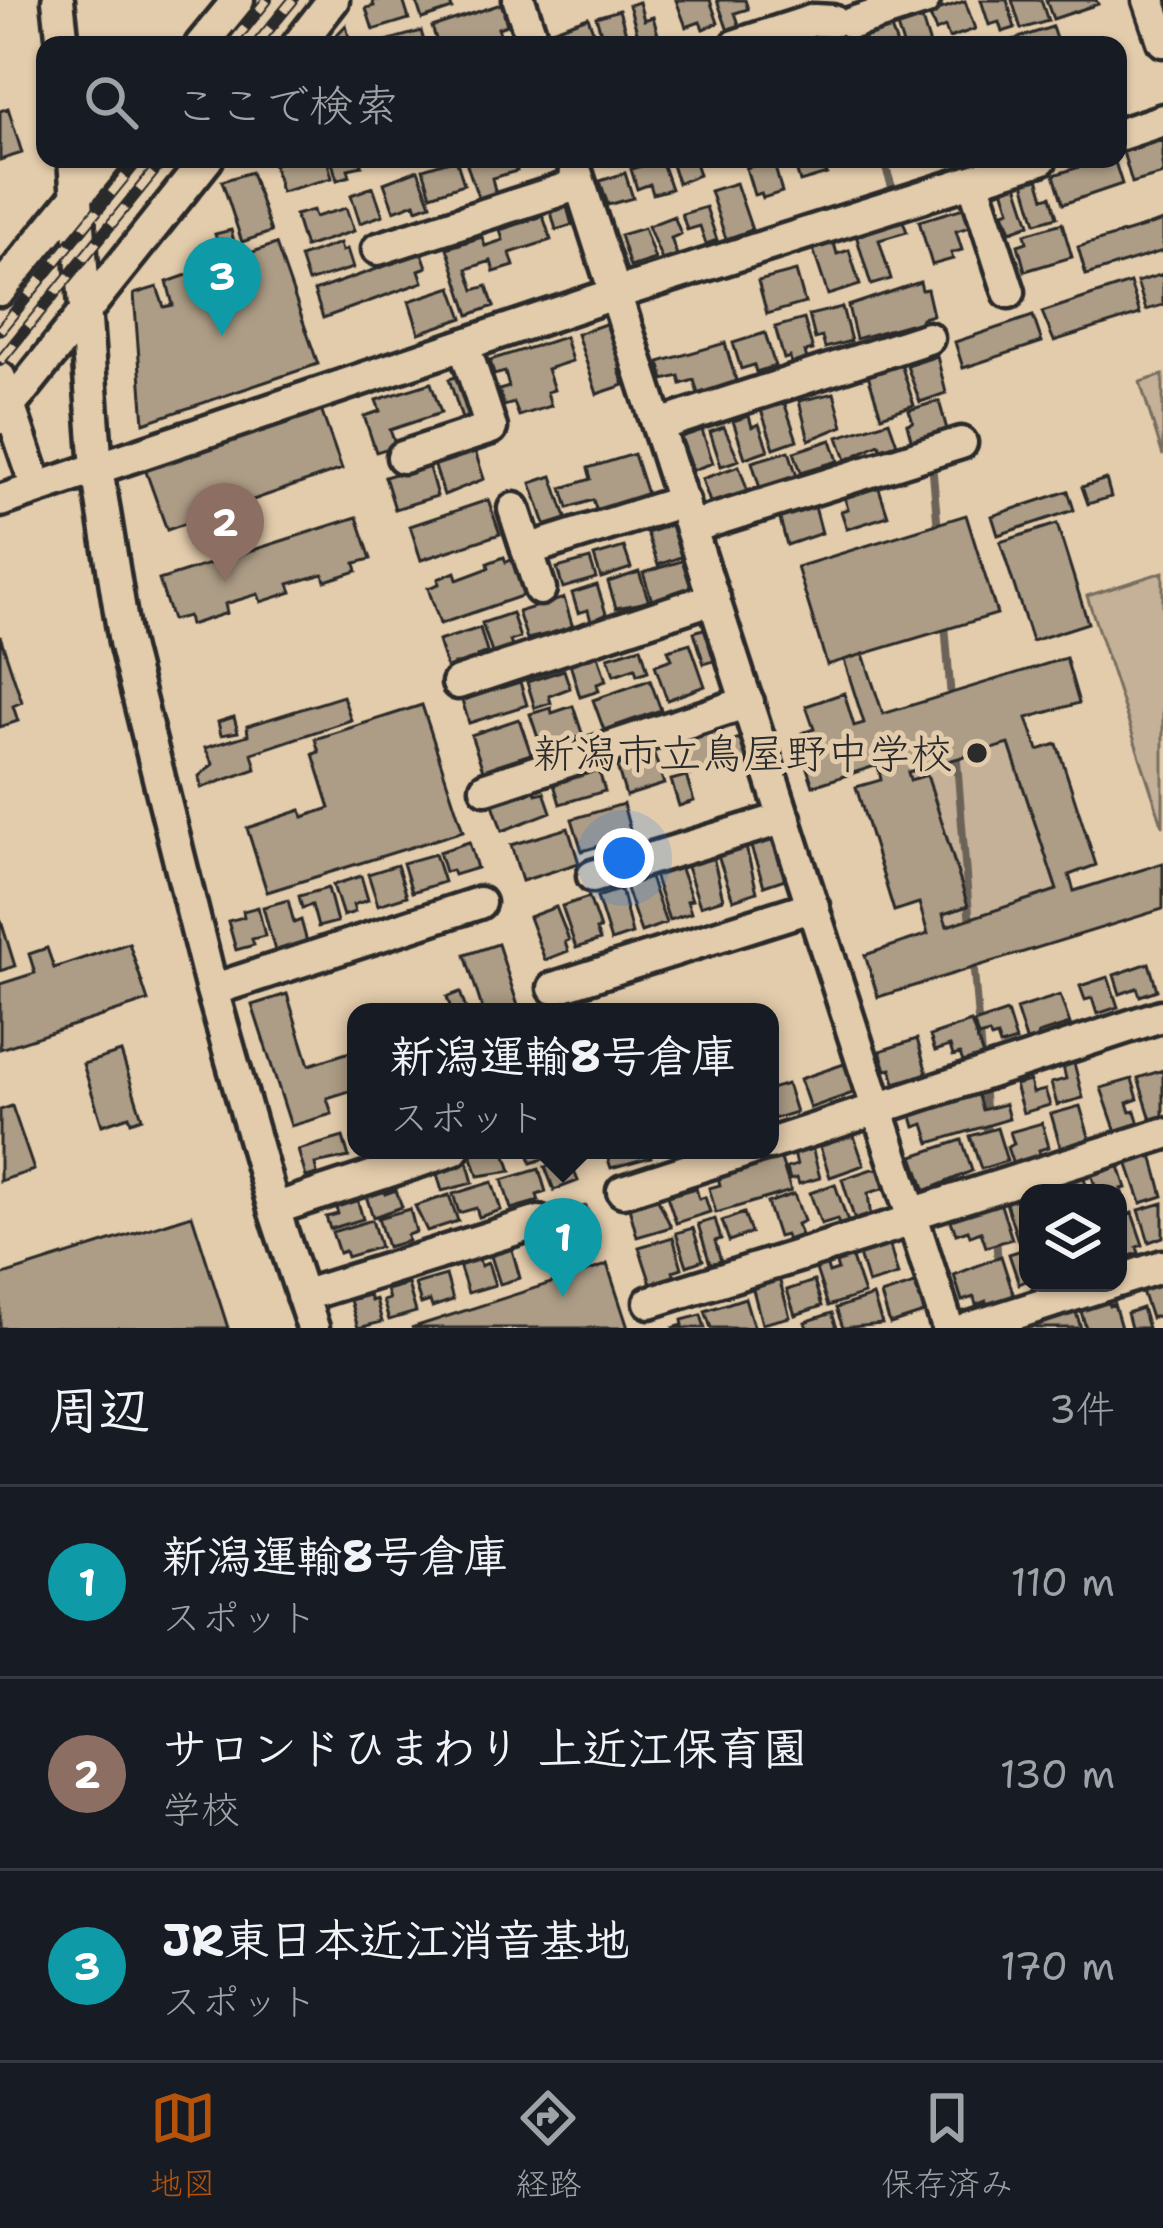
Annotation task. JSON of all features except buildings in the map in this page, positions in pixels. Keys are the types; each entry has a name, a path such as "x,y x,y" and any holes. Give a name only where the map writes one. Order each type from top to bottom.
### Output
{"street":[{"path":"58,0 62,36"},
{"path":"208,36 238,0"},
{"path":"305,36 333,0"},
{"path":"519,0 531,36"},
{"path":"765,36 814,20 843,22 924,0"},
{"path":"1149,0 1163,41"},
{"path":"1127,132 1163,120"},
{"path":"75,168 98,469 125,642 212,990 313,1328"},
{"path":"0,290 100,168"},
{"path":"37,488 3,401 88,308 200,168"},
{"path":"0,501 616,293 1013,168"},
{"path":"378,249 576,171 948,1328"},
{"path":"973,181 1010,292"},
{"path":"659,425 928,338"},
{"path":"403,457 491,428 464,344"},
{"path":"527,550 961,443"},
{"path":"514,508 539,589"},
{"path":"458,683 714,598"},
{"path":"486,788 748,702"},
{"path":"593,876 784,818"},
{"path":"212,990 479,903"},
{"path":"554,988 813,906"},
{"path":"779,1141 1161,1016"},
{"path":"650,1302 1163,1133"},
{"path":"274,1210 426,1159"},
{"path":"623,1191 722,1159"},
{"path":"302,1296 538,1222"},
{"path":"1127,1278 1163,1266"},
{"path":"970,1328 1083,1292"}],"shaded area":[{"path":"1163,375 1163,456 1140,382"},
{"path":"1163,572 1163,827 1087,596"},
{"path":"1009,744 1057,890 947,926 943,914 968,906 928,776 910,780 908,772"}],"waterway":[{"path":"886,168 893,190"},
{"path":"932,462 938,531"},
{"path":"945,624 951,699"},
{"path":"956,749 970,926"},
{"path":"973,959 982,1069"},
{"path":"983,1084 988,1141"},
{"path":"996,1234 998,1267"}],"railway":[{"path":"238,36 267,0"},
{"path":"263,36 293,0"},
{"path":"0,330 132,168"},
{"path":"0,361 157,168"}],"place":[{"name":"JR東日本近江消音基地","path":"222,336"},
{"name":"サロンドひまわり 上近江保育園","path":"225,582"},
{"name":"新潟市立鳥屋野中学校","path":"977,753"},
{"name":"新潟運輸8号倉庫","path":"563,1297"}]}
